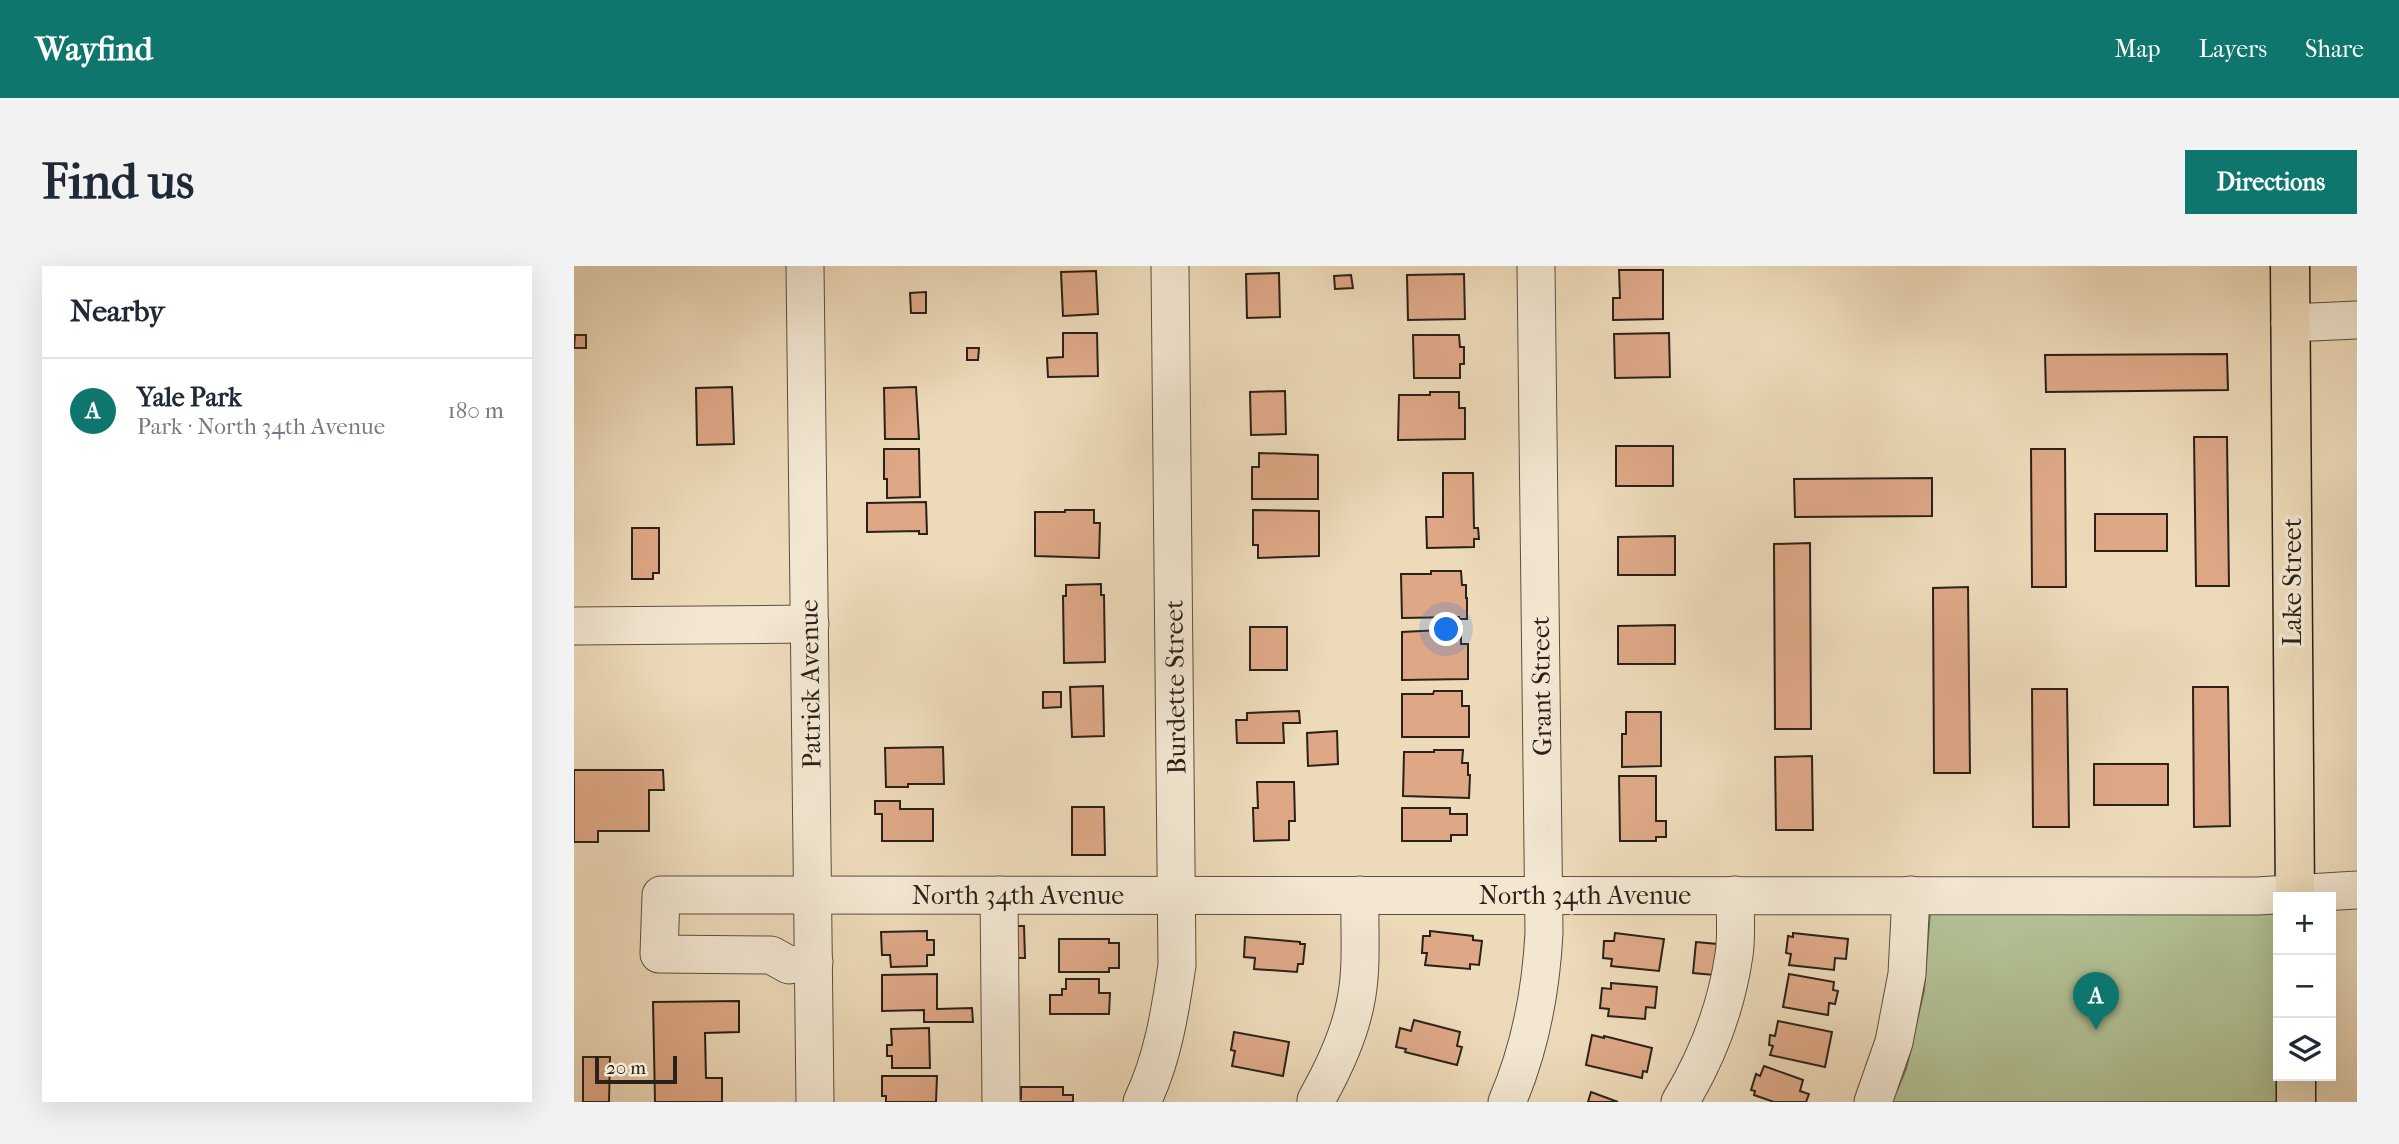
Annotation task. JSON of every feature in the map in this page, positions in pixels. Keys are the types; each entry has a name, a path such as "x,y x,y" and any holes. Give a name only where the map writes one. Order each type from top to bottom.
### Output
{"main road":[{"name":"Lake Street","path":"2290,266 2295,892"},
{"path":"2296,1081 2296,1102"}],"street":[{"name":"Patrick Avenue","path":"805,266 815,1102"},
{"name":"Burdette Street","path":"1142,1102 1161,1054 1177,965 1170,266"},
{"name":"Grant Street","path":"1507,1102 1532,1027 1543,959 1536,266"},
{"path":"2290,323 2357,320"},
{"path":"574,626 810,624"},
{"name":"North 34th Avenue","path":"2332,892 2357,890"},
{"name":"North 34th Avenue","path":"814,962 789,965 771,955 659,954 661,895 2273,896"},
{"path":"999,895 1002,1102"},
{"path":"1316,1100 1342,1047 1356,1002 1360,895"},
{"path":"1680,1102 1700,1068 1717,1024 1734,954 1735,895"},
{"path":"1873,1102 1894,1042 1907,974 1911,895"}],"green space":[{"path":"2273,910 2273,1081 2277,1081 2277,1102 1892,1102 1906,1069 1924,990 1930,911"}],"building":[{"path":"1619,270 1663,270 1663,319 1613,320 1613,298 1620,298"},
{"path":"1096,271 1098,314 1063,316 1061,272"},
{"path":"1279,273 1280,317 1247,318 1246,274"},
{"path":"1464,274 1465,319 1408,320 1407,275"},
{"path":"1351,275 1353,288 1335,289 1334,276"},
{"path":"926,292 926,313 911,313 910,293"},
{"path":"1063,333 1097,333 1098,376 1048,377 1047,358 1063,357"},
{"path":"1669,333 1670,377 1615,378 1614,334"},
{"path":"575,335 586,335 586,348 574,348"},
{"path":"1413,335 1459,335 1460,347 1464,347 1464,364 1460,364 1460,378 1414,378"},
{"path":"967,348 979,348 978,360 967,360"},
{"path":"2227,354 2228,390 2046,392 2045,355"},
{"path":"732,387 734,444 697,445 696,388"},
{"path":"916,387 919,439 885,439 884,388"},
{"path":"1285,391 1286,434 1251,435 1250,392"},
{"path":"1430,392 1459,392 1459,408 1465,408 1465,439 1398,440 1399,395 1430,395"},
{"path":"2194,437 2227,437 2229,586 2196,586"},
{"path":"1616,446 1673,446 1673,486 1616,486"},
{"path":"884,449 919,449 920,497 887,498"},
{"path":"2031,449 2065,449 2066,587 2032,587"},
{"path":"1259,453 1318,455 1318,499 1252,499 1252,467 1259,467"},
{"path":"1443,473 1473,473 1474,528 1478,528 1479,539 1474,539 1474,547 1427,548 1426,517 1443,517"},
{"path":"1932,478 1932,516 1795,517 1794,479"},
{"path":"926,502 927,534 919,534 919,531 867,532 867,503"},
{"path":"1094,510 1094,523 1100,523 1099,558 1035,556 1035,512"},
{"path":"1253,510 1319,511 1319,556 1258,558 1258,545 1253,545"},
{"path":"2095,514 2167,514 2167,551 2095,551"},
{"path":"632,528 659,528 659,573 653,573 653,579 632,579"},
{"path":"1675,536 1675,575 1618,575 1618,537"},
{"path":"1810,543 1811,729 1775,729 1774,544"},
{"path":"1431,571 1461,571 1462,585 1466,585 1467,619 1402,618 1401,574 1431,574"},
{"path":"1101,584 1101,595 1104,595 1105,662 1064,663 1063,596 1066,596 1066,585"},
{"path":"1968,587 1970,773 1934,773 1933,588"},
{"path":"1675,625 1675,664 1618,664 1618,626"},
{"path":"1250,627 1287,627 1287,670 1250,670"},
{"path":"1461,629 1461,644 1468,644 1468,679 1402,680 1402,632"},
{"path":"1103,686 1104,736 1072,737 1070,687"},
{"path":"2193,687 2228,687 2230,826 2194,827"},
{"path":"2032,689 2067,689 2069,827 2033,827"},
{"path":"1434,691 1462,691 1462,706 1469,706 1469,737 1402,737 1402,694 1433,694"},
{"path":"1043,692 1061,692 1061,707 1043,708"},
{"path":"1299,711 1300,723 1283,723 1284,743 1237,743 1236,720 1247,720 1247,713"},
{"path":"1626,712 1661,712 1661,766 1622,767 1622,734 1626,734"},
{"path":"1337,731 1338,764 1308,766 1307,733"},
{"path":"943,747 944,784 886,787 885,748"},
{"path":"1463,750 1462,763 1468,763 1470,775 1469,798 1403,796 1404,752"},
{"path":"1812,756 1813,830 1776,830 1775,757"},
{"path":"2094,764 2168,764 2168,805 2094,805"},
{"path":"574,770 663,770 664,790 649,790 649,831 598,831 598,842 574,842"},
{"path":"1619,776 1656,776 1656,821 1666,821 1666,837 1656,837 1656,841 1620,841"},
{"path":"1257,782 1294,782 1295,821 1289,821 1289,840 1254,841 1253,808 1258,808"},
{"path":"875,801 900,801 900,809 933,809 933,841 882,841 882,814 875,814"},
{"path":"1072,807 1104,807 1105,855 1072,855"},
{"path":"1402,808 1450,808 1450,814 1467,814 1467,835 1451,835 1451,841 1402,841"},
{"path":"1010,926 1024,926 1025,958 1010,958"},
{"path":"927,931 927,940 934,940 934,955 927,955 927,966 891,967 890,955 882,955 881,932"},
{"path":"1430,931 1473,936 1473,940 1482,941 1479,965 1470,964 1470,969 1425,965 1427,953 1422,953 1423,936 1430,936"},
{"path":"1615,933 1664,939 1659,971 1611,966 1612,959 1603,958 1604,941 1614,941"},
{"path":"1793,933 1848,939 1846,959 1835,958 1834,970 1789,965 1791,954 1786,953 1788,936 1793,937"},
{"path":"1245,937 1305,944 1303,964 1298,964 1297,972 1254,969 1255,958 1244,957"},
{"path":"1059,939 1109,939 1109,943 1119,943 1119,968 1109,968 1109,972 1059,972"},
{"path":"1696,942 1717,944 1714,975 1693,973"},
{"path":"937,974 937,1009 972,1008 973,1022 924,1022 924,1010 882,1011 882,975"},
{"path":"1789,974 1834,982 1833,990 1838,991 1835,1004 1829,1003 1828,1015 1783,1007"},
{"path":"1066,979 1099,979 1099,993 1110,993 1109,1014 1050,1014 1050,995 1062,995 1062,989 1066,989"},
{"path":"1611,983 1657,987 1655,1008 1646,1007 1645,1019 1608,1016 1609,1009 1600,1008 1602,988 1611,989"},
{"path":"739,1001 739,1032 705,1033 706,1078 722,1078 722,1102 655,1102 653,1002"},
{"path":"1414,1020 1460,1032 1457,1046 1462,1047 1457,1065 1405,1052 1406,1049 1396,1047 1400,1028 1411,1031"},
{"path":"1778,1021 1832,1032 1825,1067 1770,1055 1773,1046 1769,1045 1770,1035 1775,1036"},
{"path":"929,1028 930,1068 892,1068 892,1056 887,1056 887,1045 892,1045 891,1029"},
{"path":"1234,1032 1289,1042 1283,1076 1232,1066 1235,1051 1231,1050"},
{"path":"1592,1035 1652,1048 1647,1072 1643,1071 1642,1078 1586,1065"},
{"path":"583,1057 610,1057 609,1102 583,1102"},
{"path":"1764,1066 1803,1080 1800,1091 1809,1094 1806,1102 1774,1102 1754,1095 1755,1091 1751,1090 1756,1074 1760,1076"},
{"path":"882,1076 937,1076 936,1102 886,1102 886,1096 882,1096"},
{"path":"1021,1087 1063,1087 1063,1095 1073,1095 1073,1102 1015,1102 1015,1099 1021,1099"},
{"path":"1591,1092 1618,1102 1588,1102"}],"place":[{"name":"Yale Park","path":"2096,1030"}]}
